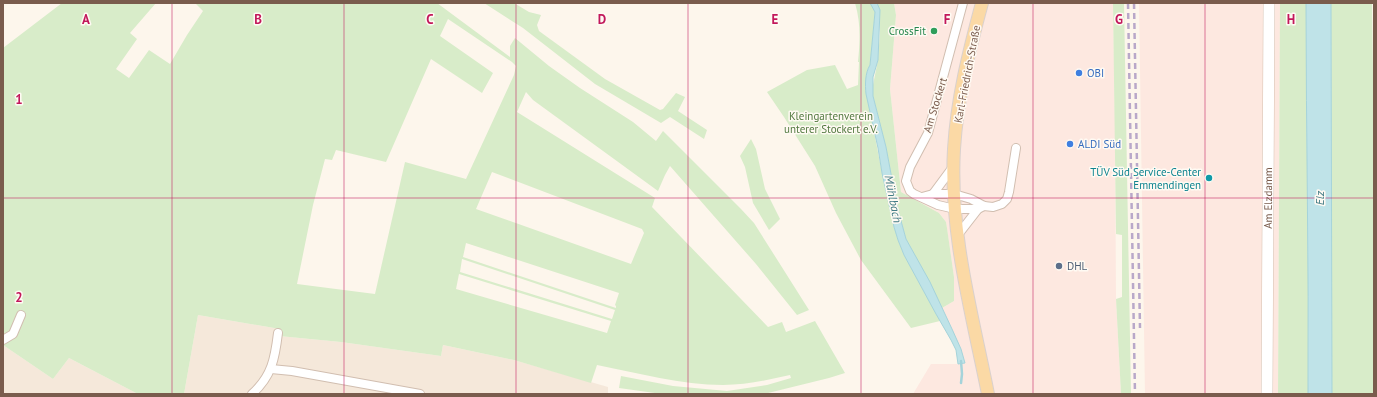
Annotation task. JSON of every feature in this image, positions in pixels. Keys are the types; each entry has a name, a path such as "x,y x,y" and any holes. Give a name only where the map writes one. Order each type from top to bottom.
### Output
{"main road":[{"name":"Karl-Friedrich-Straße","path":"982,3 957,117 954,194 957,236 967,295 988,394"}],"street":[{"name":"Am Stockert","path":"955,209 938,205 910,191 906,177 928,133 963,3"},
{"name":"Am Elzdamm","path":"1267,394 1269,3"},
{"path":"955,209 993,207 1002,204 1007,199 1016,148"},
{"path":"933,194 954,167"},
{"path":"922,197 933,194 954,194 972,199 981,208"},
{"path":"957,236 981,208"},
{"path":"3,340 13,334 21,315"},
{"path":"252,394 257,390 271,370 275,357 278,333"},
{"path":"271,370 292,371 420,394"}],"shaded area":[{"path":"894,3 1113,3 1116,299 1121,394 913,394 931,364 964,363 952,329 942,308 954,301 954,277 946,222 939,213 901,192 890,89 896,15"},
{"path":"1139,3 1280,3 1278,394 1145,394"},
{"path":"198,315 280,329 279,336 341,342 441,356 443,345 514,360 608,387 608,394 184,394"},
{"path":"3,345 53,379 69,358 136,393 142,394 3,394"}],"green space":[{"path":"62,3 156,3 130,33 137,39 116,69 129,78 149,50 170,64 203,11 195,3 437,3 510,57 510,46 515,38 549,66 633,122 656,141 663,131 754,223 809,310 797,315 756,264 670,166 658,191 533,100 526,92 517,112 655,198 652,207 768,327 782,322 786,332 815,321 845,373 764,394 662,394 619,388 621,376 673,386 727,391 767,385 791,378 790,375 740,384 723,385 691,383 597,365 591,383 514,360 443,345 441,356 341,342 279,336 280,329 198,315 184,394 136,393 69,358 53,379 3,345 3,48","holes":["448,19 516,66 514,75 466,179 405,162 375,294 297,284 313,205 325,159 332,160 336,150 386,162 431,59 482,93 493,73 440,36","492,172 642,229 644,233 631,264 476,209","466,243 619,293 615,305 616,308 463,257","462,259 615,310 612,319 460,272","459,274 611,321 607,333 456,289"]},
{"path":"484,3 514,3 529,12 541,15 537,25 539,31 605,79 660,110 663,109 676,93 685,97 678,111 707,130 704,139 670,117 661,123 595,84 523,28"},
{"name":"Kleingartenverein unterer Stockert e.V.","path":"855,3 870,3 875,12 870,65 865,85 894,227 904,255 940,321 911,328 861,260 836,213 815,166 767,92 807,70 835,65 847,89 858,85 860,32"},
{"path":"877,3 894,3 896,15 890,89 901,192 939,213 946,222 954,277 954,301 942,308 906,239 897,206 886,147 873,96 880,32 880,10"},
{"path":"1113,3 1124,3 1131,394 1121,394 1116,299 1122,297 1122,235 1116,234"},
{"path":"1280,3 1306,3 1308,394 1278,394"},
{"path":"1331,3 1372,3 1374,75 1374,394 1332,394"},
{"path":"751,139 756,149 765,189 780,219 769,230 753,203 745,167 740,156"}],"water":[{"path":"870,3 877,3 880,10 878,60 873,77 873,96 886,147 897,206 906,239 930,282 961,349 965,363 958,364 956,350 904,255 894,227 866,94 866,79 870,65 875,12"},
{"name":"Elz","path":"1306,3 1331,3 1332,394 1308,394"}],"waterway":[{"name":"Mühlbach","path":"961,361 961,383"}],"railway":[{"path":"1128,3 1135,394"},
{"path":"1134,3 1140,328"}],"place":[{"name":"CrossFit","path":"934,31"},
{"name":"OBI","path":"1079,73"},
{"name":"ALDI Süd","path":"1070,144"},
{"name":"TÜV Süd Service-Center Emmendingen","path":"1209,178"},
{"name":"DHL","path":"1059,266"}]}
